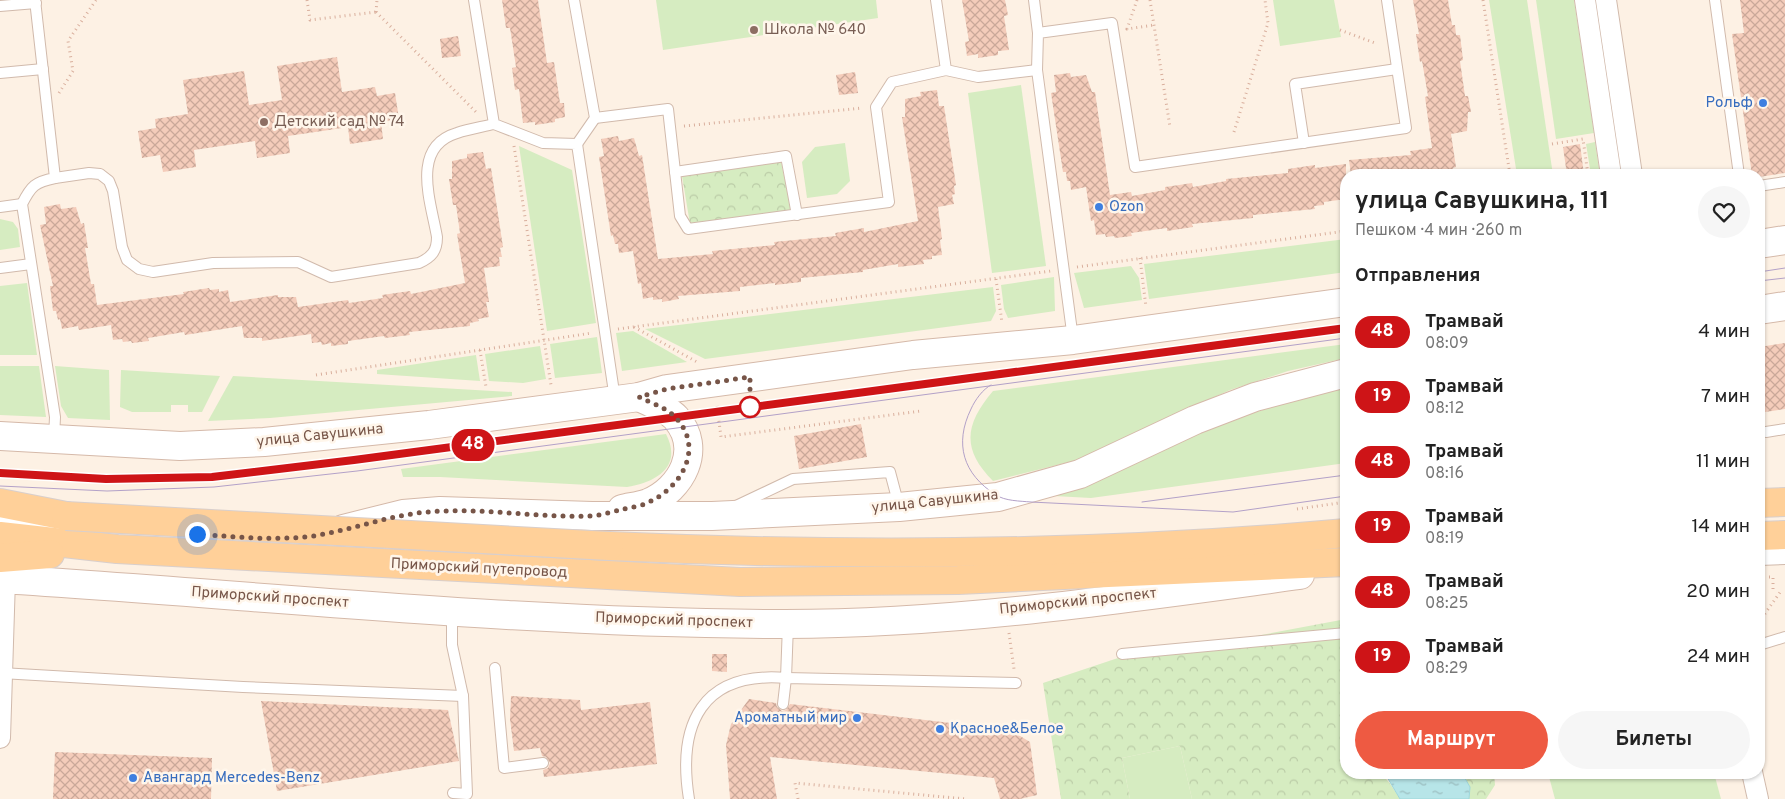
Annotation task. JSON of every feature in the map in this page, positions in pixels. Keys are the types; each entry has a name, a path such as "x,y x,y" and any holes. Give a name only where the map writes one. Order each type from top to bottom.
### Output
{"main road":[{"path":"1765,243 1785,240"},
{"name":"улица Савушкина","path":"0,436 180,446 264,442 429,425 627,399 667,389 904,356 1073,340 1340,303"},
{"path":"1765,309 1785,306"},
{"name":"улица Савушкина","path":"0,522 275,539 315,535 403,514 440,511 592,516 712,516 899,507 998,497 1080,474 1195,420 1255,397 1328,376 1340,375"},
{"name":"улица Савушкина","path":"592,516 648,502 671,489 685,471 689,453 687,439 676,418 666,410 627,399"},
{"path":"1765,503 1785,502"},
{"path":"0,503 66,516"},
{"name":"Приморский путепровод","path":"0,512 740,552 958,551 1122,547 1340,533"},
{"path":"1765,536 1785,535"},
{"name":"Приморский путепровод","path":"0,536 117,549 740,582 958,580"},
{"path":"2,572 117,549"},
{"name":"Приморский проспект","path":"958,580 1340,562"},
{"name":"Приморский проспект","path":"2,572 452,611 667,622 788,624 907,620 1029,609 1340,569"}],"street":[{"path":"1585,0 1610,169"},
{"path":"1606,0 1631,169"},
{"path":"1765,555 1785,554"},
{"path":"0,738 2,572"},
{"path":"1754,779 1758,799"}],"lane":[{"path":"474,0 494,124"},
{"path":"574,0 595,118 577,144 605,331 627,399"},
{"path":"936,0 946,70"},
{"path":"1034,0 1038,32 1037,70 1062,270 1073,340"},
{"path":"1038,32 1112,23 1135,166 1406,128 1386,0"},
{"path":"1715,0 1738,169"},
{"path":"0,6 36,1 55,178"},
{"path":"0,73 42,69"},
{"path":"595,118 668,109 680,216 688,229 889,202 876,107 892,82 946,70 978,77 1037,70"},
{"path":"1304,143 1295,84 1397,70"},
{"path":"54,440 55,417 22,204 28,192 38,181 89,173 100,174 109,181 113,191 122,247 127,260 139,268 153,272 212,263 298,262 331,277 419,263 430,258 437,248 437,237 426,170 430,155 439,142 455,133 494,124 542,142 577,144"},
{"path":"675,172 786,156 797,215"},
{"path":"1765,185 1785,182"},
{"path":"0,207 22,204"},
{"path":"0,268 31,264"},
{"path":"1766,432 1785,429"},
{"path":"712,516 793,479 890,472 899,507"},
{"path":"452,611 452,645 463,696 467,794 453,793"},
{"path":"783,704 788,624"},
{"path":"1122,654 1340,634"},
{"path":"1765,643 1785,637"},
{"path":"495,668 504,768 543,763"},
{"path":"2,673 243,687 463,696"},
{"path":"688,799 684,772 686,747 694,721 702,706 731,683 749,678 786,678 1016,683"}],"path":[{"path":"47,112 73,72 68,40 96,0"},
{"path":"308,0 310,20 376,12"},
{"path":"376,12 378,0"},
{"path":"1137,0 1127,29 1154,25"},
{"path":"1150,0 1170,127"},
{"path":"1234,132 1268,23 1265,0"},
{"path":"1484,0 1509,169"},
{"path":"376,12 480,116 494,124"},
{"path":"1340,30 1374,43"},
{"path":"671,127 876,107"},
{"path":"511,131 551,385"},
{"path":"1552,144 1583,140 1587,169"},
{"path":"316,375 633,327 996,280 1140,258 1340,232"},
{"path":"1140,258 1146,308"},
{"path":"996,280 1003,327"},
{"path":"633,327 704,366"},
{"path":"480,350 486,387"},
{"path":"716,402 721,437 921,411"},
{"path":"1296,509 1340,503"},
{"path":"1765,577 1773,577 1774,591"},
{"path":"1765,614 1781,591"},
{"path":"1009,631 1016,683"},
{"path":"798,799 795,784 966,799"}],"green space":[{"path":"656,0 876,0 878,18 663,50"},
{"path":"1273,0 1334,0 1341,37 1280,46"},
{"path":"1489,0 1527,0 1552,169 1516,169"},
{"path":"1536,0 1574,0 1594,133 1556,139"},
{"path":"1021,85 1046,266 992,273 968,93"},
{"path":"1595,142 1599,169 1590,169 1586,144"},
{"path":"845,143 850,181 837,194 807,198 802,162 815,147"},
{"path":"519,146 572,170 596,323 547,331"},
{"path":"781,161 791,210 690,224 682,176"},
{"path":"0,219 13,222 18,229 20,247 0,250"},
{"path":"1340,240 1340,273 1149,299 1144,264"},
{"path":"1131,266 1139,278 1142,300 1084,308 1074,273"},
{"path":"1054,277 1055,311 1008,318 1004,309 1001,285"},
{"path":"27,283 37,355 0,355 0,286"},
{"path":"993,287 996,311 991,321 705,359 645,329"},
{"path":"633,331 687,362 622,371 616,333"},
{"path":"597,337 602,373 555,378 550,344"},
{"path":"1340,345 1340,359 1288,371 1230,390 1077,460 993,481 976,458 970,436 977,414 993,391"},
{"path":"540,346 546,379 523,383 489,381 485,354"},
{"path":"476,355 480,381 377,374 377,370"},
{"path":"0,366 39,366 46,417 0,415"},
{"path":"55,366 109,370 110,420 68,418 61,406"},
{"path":"121,370 220,376 202,412 188,412 188,405 171,405 171,412 132,412 120,407"},
{"path":"233,376 512,392 512,396 270,418 208,421"},
{"path":"1340,388 1340,464 1091,498 1054,496 1103,477 1180,441 1221,425 1262,410"},
{"path":"666,434 671,456 669,464 664,471 648,481 627,487 440,477 403,477 401,469"},
{"path":"1340,620 1340,779 1386,779 1400,799 1192,799 1180,746 1122,758 1130,799 1061,799 1043,683 1121,657 1213,644"},
{"path":"1180,746 1192,799 1130,799 1122,758"},
{"path":"1465,779 1494,779 1495,785 1486,799 1469,799 1470,787"},
{"path":"1550,779 1716,779 1721,799 1555,799"}],"water":[{"path":"1388,779 1465,779 1470,787 1469,799 1400,799"}],"building":[{"path":"502,0 538,0 547,63 554,62 560,103 564,103 565,117 555,119 555,122 535,125 535,122 523,123 519,89 515,90 512,68 516,67 510,28 506,28"},
{"path":"962,0 1005,0 1008,15 1004,16 1009,50 998,51 998,55 978,58 978,54 967,56 965,42 969,41"},
{"path":"1413,0 1448,0 1452,25 1455,25 1456,35 1460,35 1463,60 1460,61 1465,96 1468,96 1471,112 1468,112 1467,131 1451,134 1456,167 1453,169 1350,169 1349,160 1411,155 1410,151 1432,148 1425,97 1428,96 1416,34 1419,34"},
{"name":"Рольф","path":"1740,0 1785,0 1785,173 1765,176 1765,169 1751,169 1732,34 1744,33"},
{"path":"458,36 461,56 442,58 440,39"},
{"path":"337,57 342,92 375,87 377,96 395,93 399,119 381,122 383,139 350,144 348,127 288,136 290,153 257,158 255,141 194,150 196,167 163,172 160,155 142,158 138,131 156,128 155,119 188,114 183,80 244,71 249,105 282,100 277,66"},
{"path":"855,72 858,93 839,95 836,75"},
{"path":"1070,73 1071,77 1086,75 1092,92 1095,92 1110,195 1131,192 1132,196 1165,190 1165,187 1192,183 1193,187 1226,181 1226,179 1288,173 1288,169 1315,165 1315,168 1346,164 1346,169 1340,169 1340,200 1324,202 1324,205 1314,206 1315,209 1253,215 1253,218 1192,224 1193,227 1167,231 1167,228 1131,233 1132,236 1115,238 1114,236 1106,237 1105,234 1096,235 1094,220 1091,221 1086,187 1071,190 1066,172 1063,172 1051,93 1056,92 1054,75"},
{"path":"937,90 939,106 944,106 956,185 954,186 955,194 952,195 954,204 938,207 942,255 932,256 932,259 923,260 924,264 898,267 898,264 863,270 863,272 801,278 801,282 740,287 740,291 678,296 679,299 662,302 662,299 653,300 653,297 643,299 641,283 638,284 633,251 619,253 618,244 615,244 613,235 611,236 599,157 604,156 601,139 618,136 619,141 634,138 639,156 642,155 658,259 713,254 712,251 775,245 774,242 836,236 835,233 864,228 864,232 918,221 902,117 905,117 905,99 921,96 920,92"},
{"path":"1580,144 1583,169 1566,169 1563,147"},
{"path":"483,152 486,169 491,168 503,247 500,248 502,257 499,257 500,266 484,268 489,302 486,302 489,317 478,319 479,321 470,323 470,326 409,332 410,335 385,338 384,336 348,341 348,344 331,346 331,343 322,345 321,342 312,343 311,334 262,341 262,338 244,338 242,326 185,335 184,332 148,338 149,341 132,343 131,341 123,342 122,339 113,340 111,325 79,330 78,326 62,329 56,311 53,311 50,286 53,286 40,225 46,224 44,207 60,204 61,209 76,207 81,224 84,223 88,248 85,248 91,284 94,284 97,305 184,294 183,292 209,288 210,290 219,289 219,292 228,290 230,302 278,295 278,297 296,297 298,307 348,300 349,303 383,298 382,295 410,291 411,294 465,283 457,234 460,233 456,205 453,205 449,179 452,179 452,161 467,158 467,154"},
{"path":"1785,343 1785,409 1765,412 1765,346"},
{"path":"861,424 867,457 799,469 794,436"},
{"path":"712,654 727,654 727,672 712,671"},
{"path":"511,696 580,700 581,710 650,702 657,764 544,777 543,770 548,768 550,763 546,757 542,756 540,748 514,751 510,719"},
{"path":"749,699 776,703 777,707 782,711 786,710 790,704 1010,730 1030,742 1037,795 1020,799 1000,799 994,778 770,757 777,799 730,799 726,745 731,724"},
{"path":"261,701 448,710 459,761 277,791"},
{"name":"Авангард Mercedes-Benz","path":"55,752 212,758 211,799 53,799"}],"tram line":[{"path":"1765,271 1785,268"},
{"path":"1765,280 1785,278"},
{"path":"0,474 106,479 212,477 355,460 1340,328"},
{"name":"48","path":"0,473 106,479 212,477 354,460 1340,329"},
{"path":"0,486 107,491 214,487 357,471 1340,339"},
{"path":"991,385 985,389 971,409 963,434 963,446 969,468 976,478 996,495 1004,498 1031,502 1233,512 1340,497"},
{"path":"1142,502 1340,476"}],"place":[{"name":"Школа № 640","path":"754,30"},
{"name":"Рольф","path":"1763,103"},
{"name":"Детский сад № 74","path":"264,122"},
{"name":"Ozon","path":"1099,207"},
{"name":"Ароматный мир","path":"857,718"},
{"name":"Красное&Белое","path":"940,729"},
{"name":"Авангард Mercedes-Benz","path":"133,778"}],"route":[{"path":"197,534 275,539 302,537 403,514 440,511 592,516 648,502 671,489 685,471 689,453 687,439 682,427 676,418 666,410 639,397 667,389 750,377 750,407"}]}
